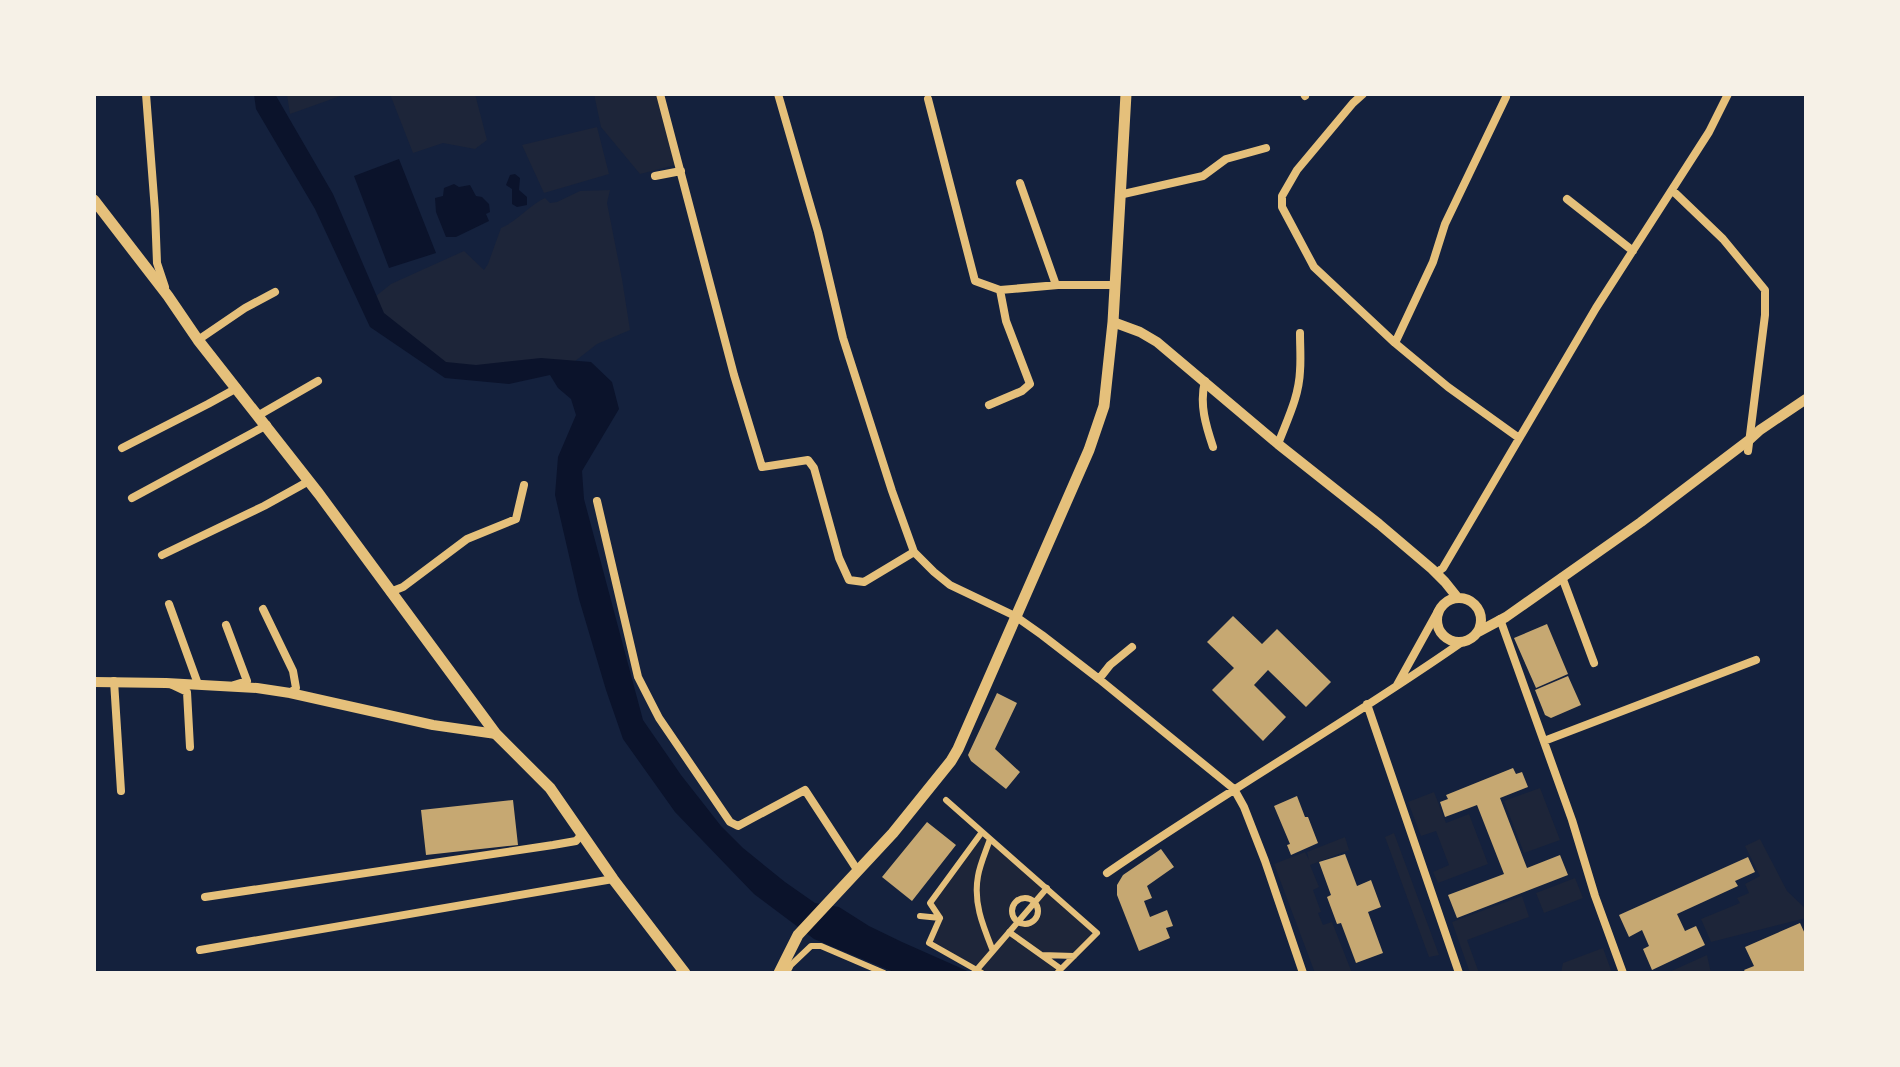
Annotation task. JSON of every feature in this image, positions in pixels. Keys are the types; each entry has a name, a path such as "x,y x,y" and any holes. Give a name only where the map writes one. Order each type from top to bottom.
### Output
{"main road":[{"path":"779,973 798,935 893,833 951,761 1089,450 1104,406 1113,322 1126,94"},
{"path":"94,200 198,340 309,481 496,734 550,788 613,879 685,973"}],"street":[{"path":"146,94 157,263 168,296"},
{"path":"660,94 734,375 762,467 808,460 814,468 839,558 849,580 864,582 914,552"},
{"path":"778,94 818,232 843,338 914,552 950,585 1015,616 1099,679 1234,789 1265,861 1303,973"},
{"path":"1363,94 1297,170 1282,196 1282,207 1314,267 1395,343 1448,387 1519,438"},
{"path":"1436,573 1443,568 1596,308 1709,132 1728,94"},
{"path":"1395,343 1433,262 1445,224 1506,97"},
{"path":"928,99 975,281 1000,290 1056,285 1114,285"},
{"path":"1119,195 1203,176 1226,159 1266,148"},
{"path":"655,176 681,171"},
{"path":"1020,183 1056,285"},
{"path":"1672,190 1723,239 1765,290 1765,315 1748,446"},
{"path":"1567,199 1633,251"},
{"path":"989,405 1022,391 1030,384 1006,321 1000,290"},
{"path":"198,340 275,292"},
{"path":"1113,322 1132,328 1157,342 1379,524 1436,573 1457,597 1500,619 1623,973"},
{"path":"1278,444 1298,387 1300,333"},
{"path":"132,498 263,420 318,381"},
{"path":"1205,381 1202,394 1204,413 1213,447"},
{"path":"122,448 237,388"},
{"path":"1107,873 1462,642 1506,617 1748,446 1760,430 1806,399"},
{"path":"162,555 309,481"},
{"path":"390,592 403,587 467,539 516,519 524,485"},
{"path":"597,501 638,677 659,718 730,822 738,826 805,790 858,871"},
{"path":"1562,577 1594,663"},
{"path":"1397,685 1438,611 1446,602 1457,597"},
{"path":"169,604 198,684"},
{"path":"1476,605 1481,618 1478,632"},
{"path":"263,609 293,671 296,688 290,693"},
{"path":"1438,611 1437,624 1443,636 1462,642"},
{"path":"226,625 247,681 229,686"},
{"path":"1099,679 1132,647"},
{"path":"1544,741 1756,660"},
{"path":"114,681 121,791"},
{"path":"94,682 198,684 290,693 433,725 496,734"},
{"path":"166,683 187,692 190,747"},
{"path":"1367,704 1459,973"},
{"path":"946,800 1097,933 1059,971 1009,932"},
{"path":"940,918 930,903 982,832"},
{"path":"205,897 553,845 576,841 582,834"},
{"path":"990,839 978,874 976,899 993,951"},
{"path":"200,950 613,879"},
{"path":"940,918 929,943 978,972 1047,888"},
{"path":"1024,899 1034,902 1038,911 1036,919 1028,924 1018,921 1013,913 1014,905 1024,899"},
{"path":"920,916 940,918"},
{"path":"787,973 811,946 821,946 884,973"},
{"path":"1042,955 1074,956"}],"shaded area":[{"path":"254,94 275,94 333,194 384,313 446,362 476,365 541,358 591,362 612,382 619,409 582,471 584,499 643,720 721,826 743,848 815,903 839,907 869,926 972,973 896,973 814,939 754,894 675,812 623,739 579,599 555,495 558,457 576,415 571,399 558,388 550,375 509,384 445,378 370,327 315,209 256,109"},
{"path":"346,94 290,114 287,95"},
{"path":"390,94 475,94 487,140 475,149 443,143 413,153"},
{"path":"594,94 656,94 675,165 640,174 601,127"},
{"path":"597,127 609,174 544,193 522,145"},
{"path":"399,159 436,253 389,268 354,176"},
{"path":"510,175 520,178 519,190 527,197 527,205 517,207 512,204 512,189 506,185"},
{"path":"454,184 459,187 470,185 476,196 489,204 490,212 486,214 489,221 456,237 446,237 436,212 435,198 443,196 444,188"},
{"path":"610,190 607,203 630,330 597,344 574,362 447,369 379,320 371,300 391,284 464,251 484,270 501,228 539,201 545,198 550,203 557,202 580,191"},
{"path":"1540,788 1560,840 1524,853 1504,801"},
{"path":"1434,792 1446,823 1469,814 1488,864 1438,883 1433,872 1449,865 1436,831 1421,836 1408,802"},
{"path":"982,832 1097,933 1074,956 1043,955 1054,963 1057,973 982,973 929,943 940,919 930,903","holes":["1024,899 1037,907 1037,916 1024,924 1014,917 1014,905"]},
{"path":"1394,833 1439,955 1429,957 1385,837"},
{"path":"1345,837 1349,850 1310,865 1319,887 1313,890 1321,912 1318,913 1323,925 1332,922 1352,973 1315,973 1274,864 1305,852 1309,860 1307,852"},
{"path":"1760,839 1787,891 1806,909 1806,918 1711,942 1701,919 1740,903 1737,898 1749,893 1745,884 1760,876 1745,846"},
{"path":"1575,878 1583,898 1544,913 1536,893"},
{"path":"1522,896 1529,917 1467,940 1479,973 1470,973 1452,922"},
{"path":"1603,948 1612,973 1561,973 1563,963"},
{"path":"1707,955 1711,973 1667,973"}],"building":[{"path":"1233,616 1262,644 1277,629 1331,682 1306,707 1268,670 1254,685 1286,717 1263,741 1212,690 1234,668 1207,642"},
{"path":"1547,624 1568,674 1536,688 1514,638"},
{"path":"1568,676 1581,705 1551,718 1545,715 1535,690"},
{"path":"997,693 1017,703 995,749 1020,772 1006,789 971,761 968,755"},
{"path":"1513,768 1516,774 1522,772 1528,787 1500,798 1527,868 1560,855 1568,875 1457,918 1448,895 1504,874 1477,805 1445,817 1440,802 1448,799 1446,795"},
{"path":"1297,796 1318,843 1291,855 1287,845 1290,844 1274,806"},
{"path":"513,800 518,845 426,855 421,810"},
{"path":"927,822 956,845 912,901 882,877"},
{"path":"1161,849 1174,867 1147,886 1152,898 1144,901 1150,917 1167,910 1173,926 1166,928 1170,938 1139,951 1117,895 1117,885 1123,875"},
{"path":"1345,854 1357,886 1371,880 1381,907 1368,912 1383,953 1356,963 1327,897 1331,895 1319,862"},
{"path":"1748,857 1755,872 1735,881 1738,886 1677,914 1685,931 1696,926 1705,945 1652,970 1643,949 1649,946 1642,930 1629,937 1619,915"},
{"path":"1800,923 1806,936 1806,973 1746,973 1744,970 1754,966 1745,947"}]}
